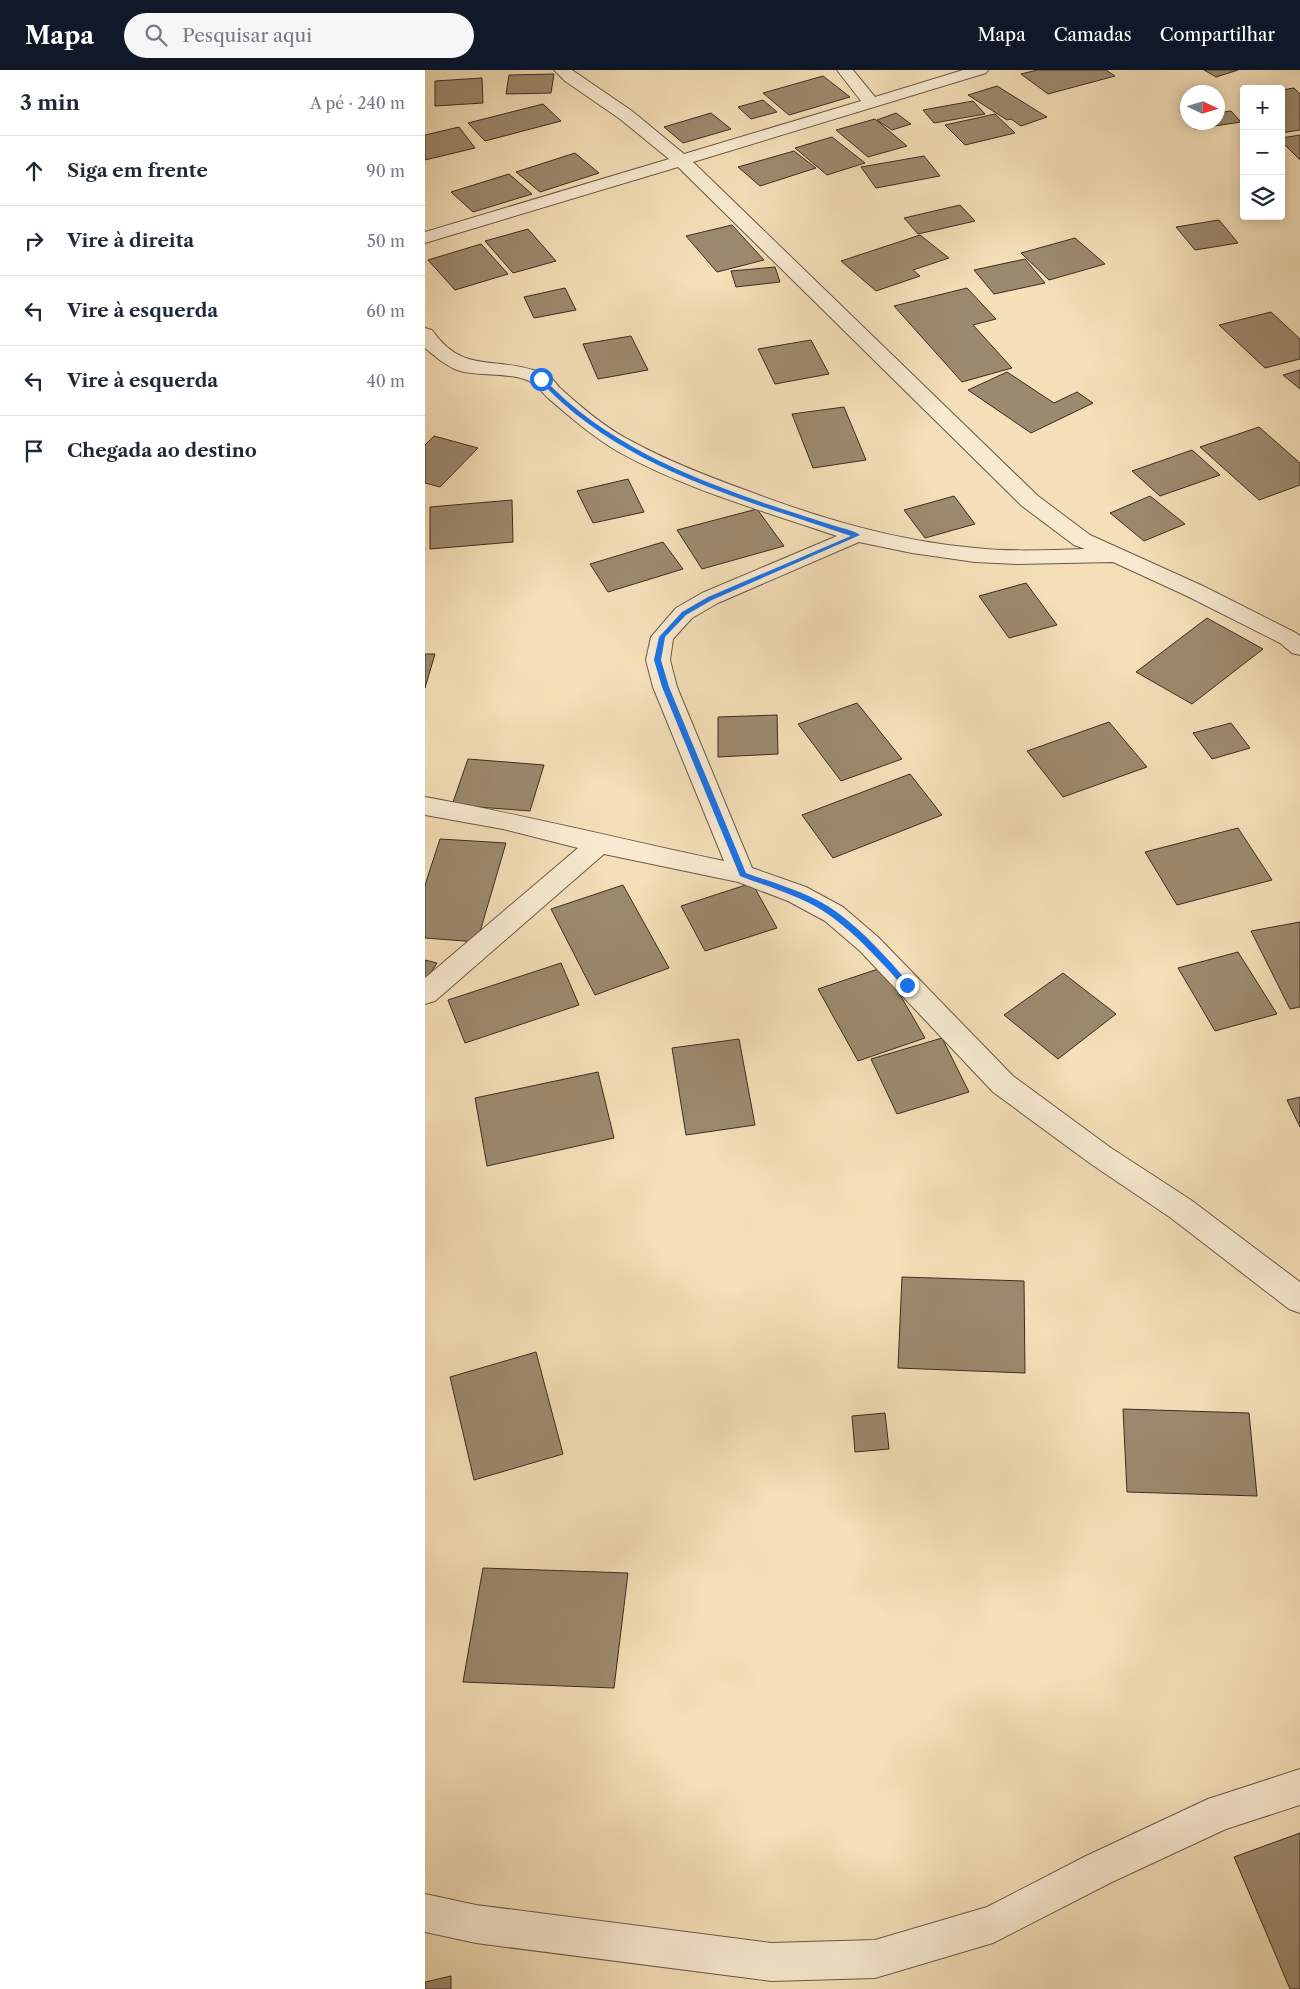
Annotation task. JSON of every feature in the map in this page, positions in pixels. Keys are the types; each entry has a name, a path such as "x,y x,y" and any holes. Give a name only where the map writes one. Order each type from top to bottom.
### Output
{"street":[{"path":"562,70 626,115 681,160 1030,501 1082,540 1195,591 1288,638 1300,648"},
{"path":"845,70 871,104"},
{"path":"425,238 980,70"},
{"path":"425,334 432,344 448,357 465,366 519,372 541,379 553,392 591,423 624,446 680,473 766,505 857,535 912,546 975,555 1017,557 1114,556"},
{"path":"743,874 665,687 658,660 662,637 684,613 710,598 857,535"},
{"path":"425,806 503,820 599,844 743,874 797,894 833,914 869,944 1003,1084 1101,1156 1181,1208 1300,1300"},
{"path":"425,994 599,844"},
{"path":"425,1913 477,1924 771,1962 875,1959 993,1924 1099,1869 1221,1812 1300,1787"}],"building":[{"path":"1037,70 1106,70 1115,76 1048,94 1021,74"},
{"path":"1204,70 1238,70 1216,77"},
{"path":"554,74 551,93 506,94 509,75"},
{"path":"823,76 850,97 789,115 763,93"},
{"path":"482,78 483,103 435,106 435,81"},
{"path":"997,86 1047,117 1021,126 1011,119 1007,120 968,95"},
{"path":"1294,88 1300,94 1300,130 1285,132 1285,89"},
{"path":"763,100 777,112 751,119 738,107"},
{"path":"973,101 985,114 934,123 923,110"},
{"path":"543,104 561,121 485,141 468,123"},
{"path":"1231,111 1240,122 1225,124 1225,112"},
{"path":"711,113 731,129 683,143 664,127"},
{"path":"896,113 911,124 892,130 877,120"},
{"path":"995,114 1015,133 965,145 945,125"},
{"path":"875,119 907,146 868,157 836,130"},
{"path":"459,127 475,148 425,160 425,135"},
{"path":"1300,135 1300,160 1285,145 1285,137"},
{"path":"832,137 865,163 827,175 795,148"},
{"path":"794,151 816,168 760,186 738,167"},
{"path":"575,153 599,173 540,192 516,172"},
{"path":"924,156 940,176 876,188 861,167"},
{"path":"509,174 532,194 473,212 451,192"},
{"path":"960,205 975,221 918,234 904,218"},
{"path":"1219,220 1238,243 1195,250 1176,227"},
{"path":"732,225 764,260 717,272 686,236"},
{"path":"528,229 556,261 513,273 485,241"},
{"path":"920,235 949,258 913,270 920,276 876,291 841,261"},
{"path":"1075,238 1105,264 1049,280 1021,253"},
{"path":"481,244 508,274 455,290 428,260"},
{"path":"1025,259 1045,283 994,294 974,270"},
{"path":"775,267 780,282 736,287 731,271"},
{"path":"565,288 576,310 534,318 524,297"},
{"path":"967,288 996,319 973,325 1012,368 962,382 894,306"},
{"path":"1271,312 1300,339 1300,359 1265,368 1219,325"},
{"path":"631,336 648,370 598,379 583,344"},
{"path":"811,340 829,374 775,384 758,349"},
{"path":"1300,370 1300,389 1283,375"},
{"path":"1007,372 1054,403 1077,392 1093,403 1031,433 968,390"},
{"path":"844,407 866,460 813,468 792,414"},
{"path":"1259,427 1300,463 1300,485 1259,500 1200,447"},
{"path":"434,436 478,448 440,487 425,483 425,445"},
{"path":"1192,450 1220,475 1160,496 1132,471"},
{"path":"628,479 644,512 593,523 577,491"},
{"path":"954,496 975,524 925,538 904,510"},
{"path":"1150,496 1185,524 1144,541 1110,513"},
{"path":"512,500 513,542 430,549 430,507"},
{"path":"757,509 784,546 702,569 677,530"},
{"path":"663,542 683,569 608,592 590,564"},
{"path":"1026,583 1057,625 1009,638 979,596"},
{"path":"1207,618 1263,649 1192,704 1136,672"},
{"path":"425,654 435,654 425,688"},
{"path":"857,703 902,759 841,781 798,724"},
{"path":"777,715 778,754 718,757 718,717"},
{"path":"1109,722 1147,767 1063,797 1027,751"},
{"path":"1231,723 1250,748 1212,759 1193,733"},
{"path":"468,759 544,765 530,811 452,805"},
{"path":"910,774 942,815 833,858 802,815"},
{"path":"1238,828 1272,880 1177,905 1145,852"},
{"path":"440,839 506,843 477,942 425,938 425,885"},
{"path":"752,883 777,928 705,951 681,906"},
{"path":"623,885 669,968 595,995 551,909"},
{"path":"1300,922 1300,1007 1290,1009 1251,931"},
{"path":"1238,952 1277,1014 1215,1031 1178,968"},
{"path":"425,960 437,963 425,982"},
{"path":"561,963 579,1005 465,1043 448,1000"},
{"path":"884,967 925,1038 858,1061 818,989"},
{"path":"1063,973 1116,1014 1058,1059 1004,1015"},
{"path":"942,1038 969,1092 897,1114 871,1059"},
{"path":"739,1039 755,1125 686,1135 672,1048"},
{"path":"598,1072 614,1138 487,1166 475,1098"},
{"path":"1300,1097 1300,1127 1287,1100"},
{"path":"902,1277 1024,1281 1025,1373 898,1368"},
{"path":"536,1352 563,1454 474,1480 450,1377"},
{"path":"1123,1409 1249,1413 1257,1496 1127,1492"},
{"path":"885,1413 889,1449 855,1452 852,1416"},
{"path":"483,1568 628,1573 614,1688 463,1682"},
{"path":"1300,1833 1300,1989 1290,1989 1234,1857"},
{"path":"451,1976 451,1989 425,1989 425,1982"}],"route":[{"path":"541,379 553,392 591,423 624,446 680,473 766,505 857,535 710,598 684,613 662,637 658,660 665,687 743,874 797,894 833,914 869,944 907,985"}]}
